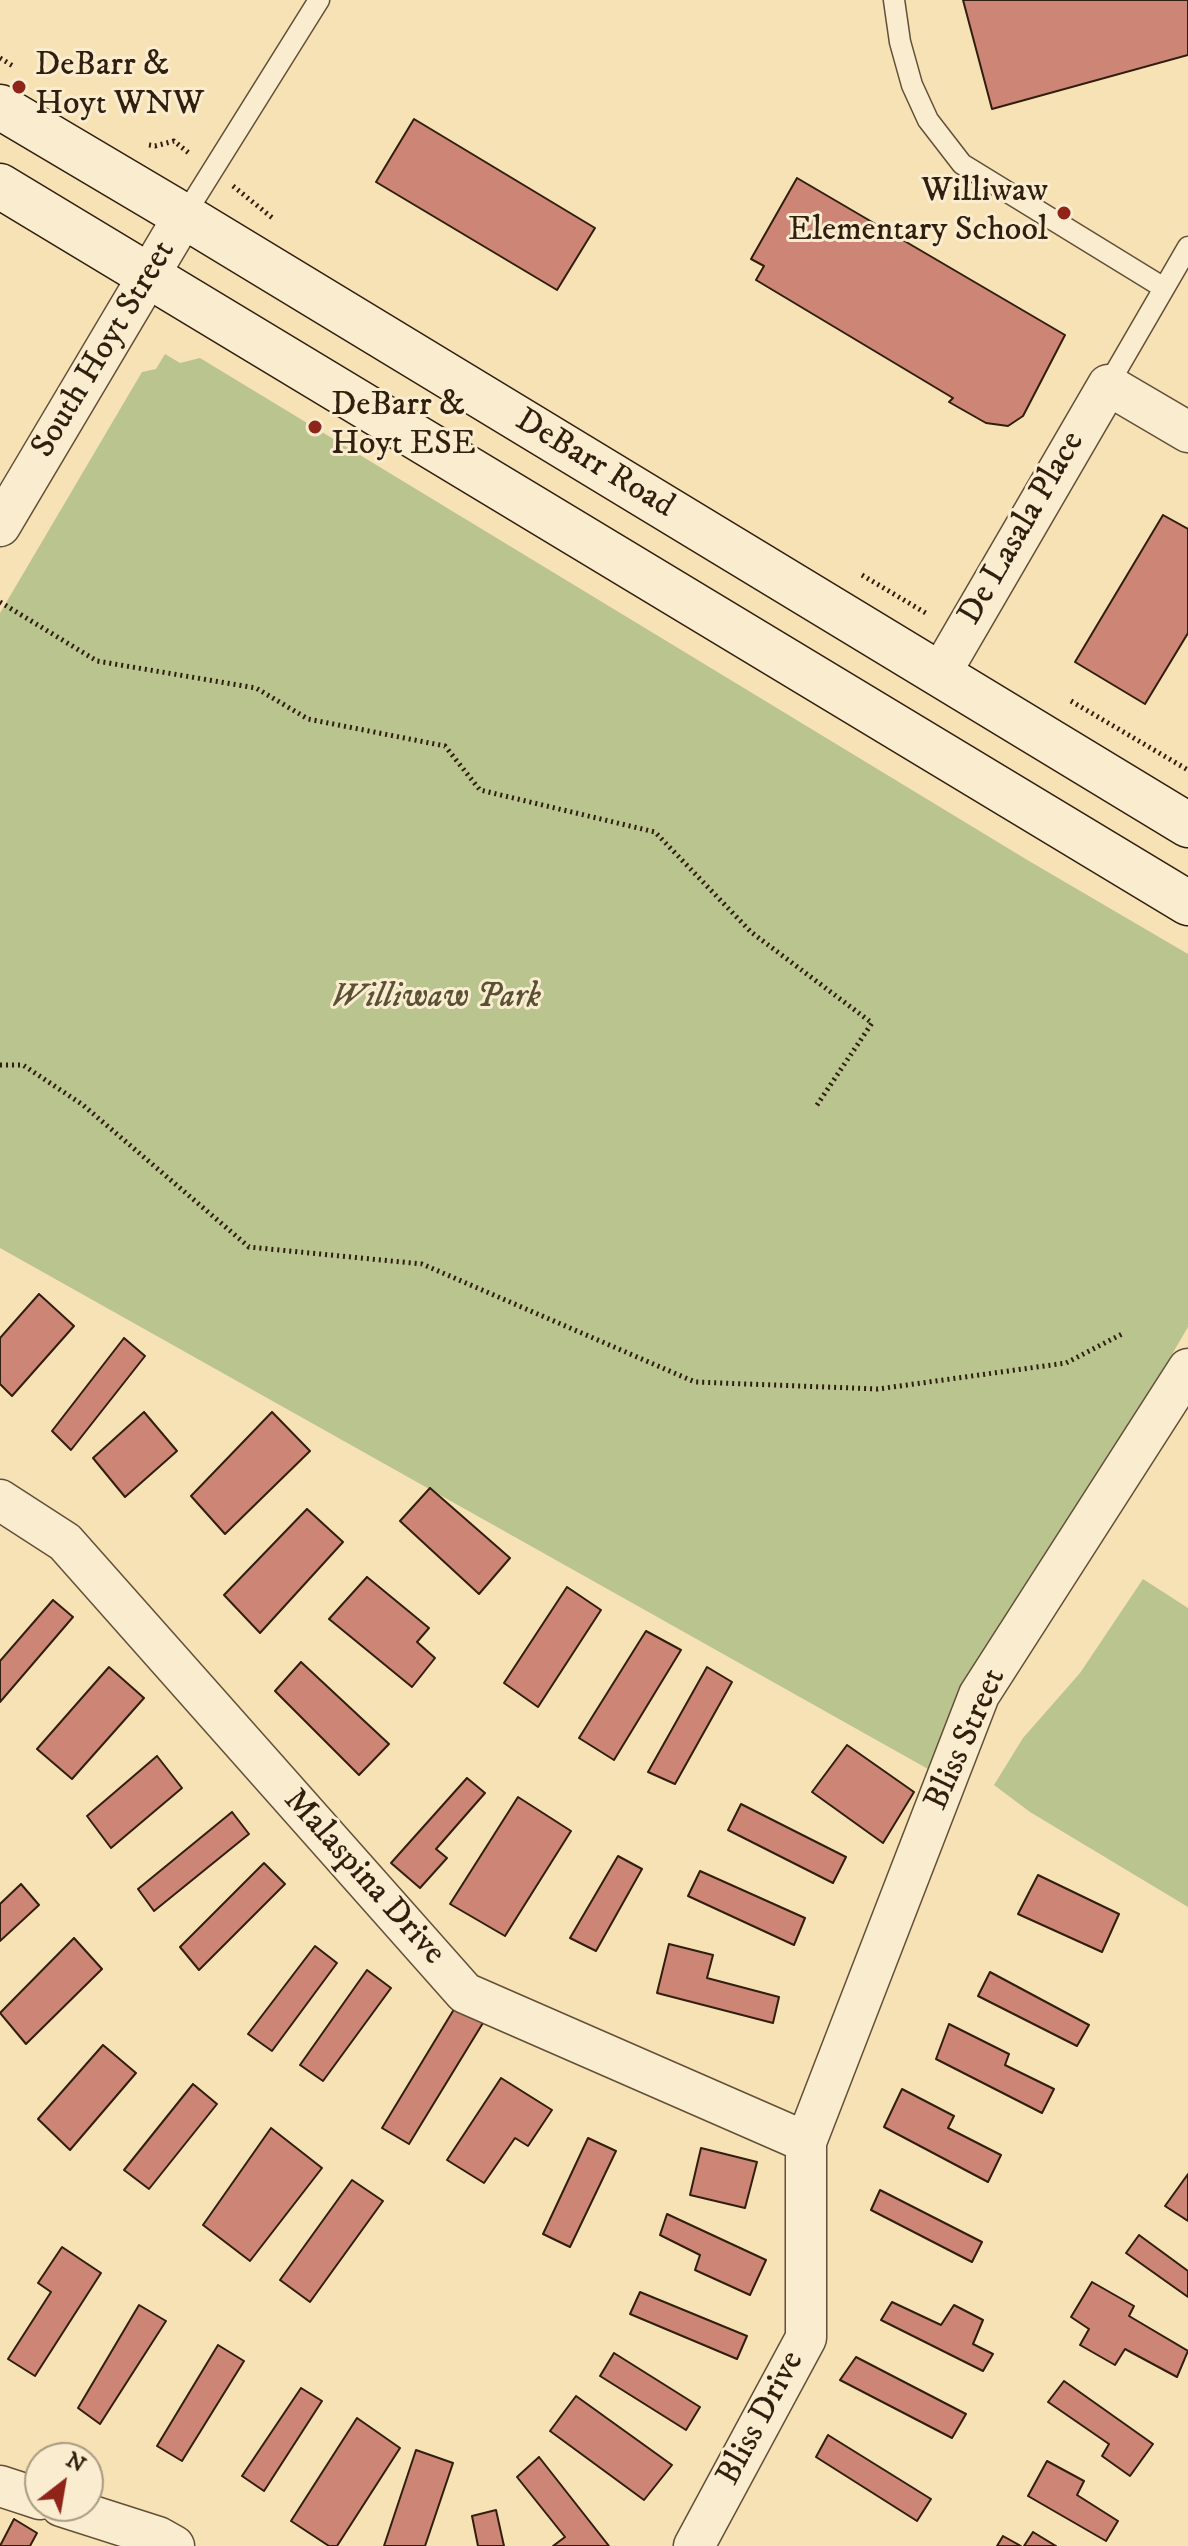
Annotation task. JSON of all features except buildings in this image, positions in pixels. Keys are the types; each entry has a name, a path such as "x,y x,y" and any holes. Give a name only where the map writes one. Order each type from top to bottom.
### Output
{"main road":[{"name":"DeBarr Road","path":"0,107 1188,825"},
{"name":"DeBarr Road","path":"0,186 1188,903"}],"street":[{"name":"South Hoyt Street","path":"0,526 184,216"},
{"name":"De Lasala Place","path":"940,674 1108,385"},
{"path":"1108,385 1188,432"},
{"name":"Bliss Street","path":"806,2142 979,1695 1188,1369"},
{"name":"Malaspina Drive","path":"0,1500 65,1542 465,1993 806,2142"},
{"name":"Bliss Drive","path":"694,2546 806,2338 806,2142"},
{"path":"0,2486 24,2494"},
{"path":"104,2520 158,2537 174,2546"}],"lane":[{"path":"184,216 319,0"},
{"path":"894,0 900,42 912,85 928,120 962,164 1164,288"},
{"path":"1108,385 1188,247"}],"path":[{"path":"0,602 97,661 256,688 308,719 445,746 480,790 655,832 751,932 872,1023 815,1108"},
{"path":"0,1065 23,1065 83,1105 249,1247 422,1264 695,1382 878,1389 1066,1363 1122,1334"}],"green space":[{"name":"Williwaw Park","path":"165,354 180,363 200,358 1029,861 1188,954 1188,1327 928,1769 0,1248 0,613 142,372 156,369"},
{"path":"1143,1579 1188,1608 1188,1907 1030,1812 994,1785 1023,1738 1080,1673"}],"place":[{"name":"DeBarr & Hoyt WNW","path":"19,87"},
{"name":"Williwaw Elementary School","path":"1064,213"},
{"name":"DeBarr & Hoyt ESE","path":"315,427"}]}
